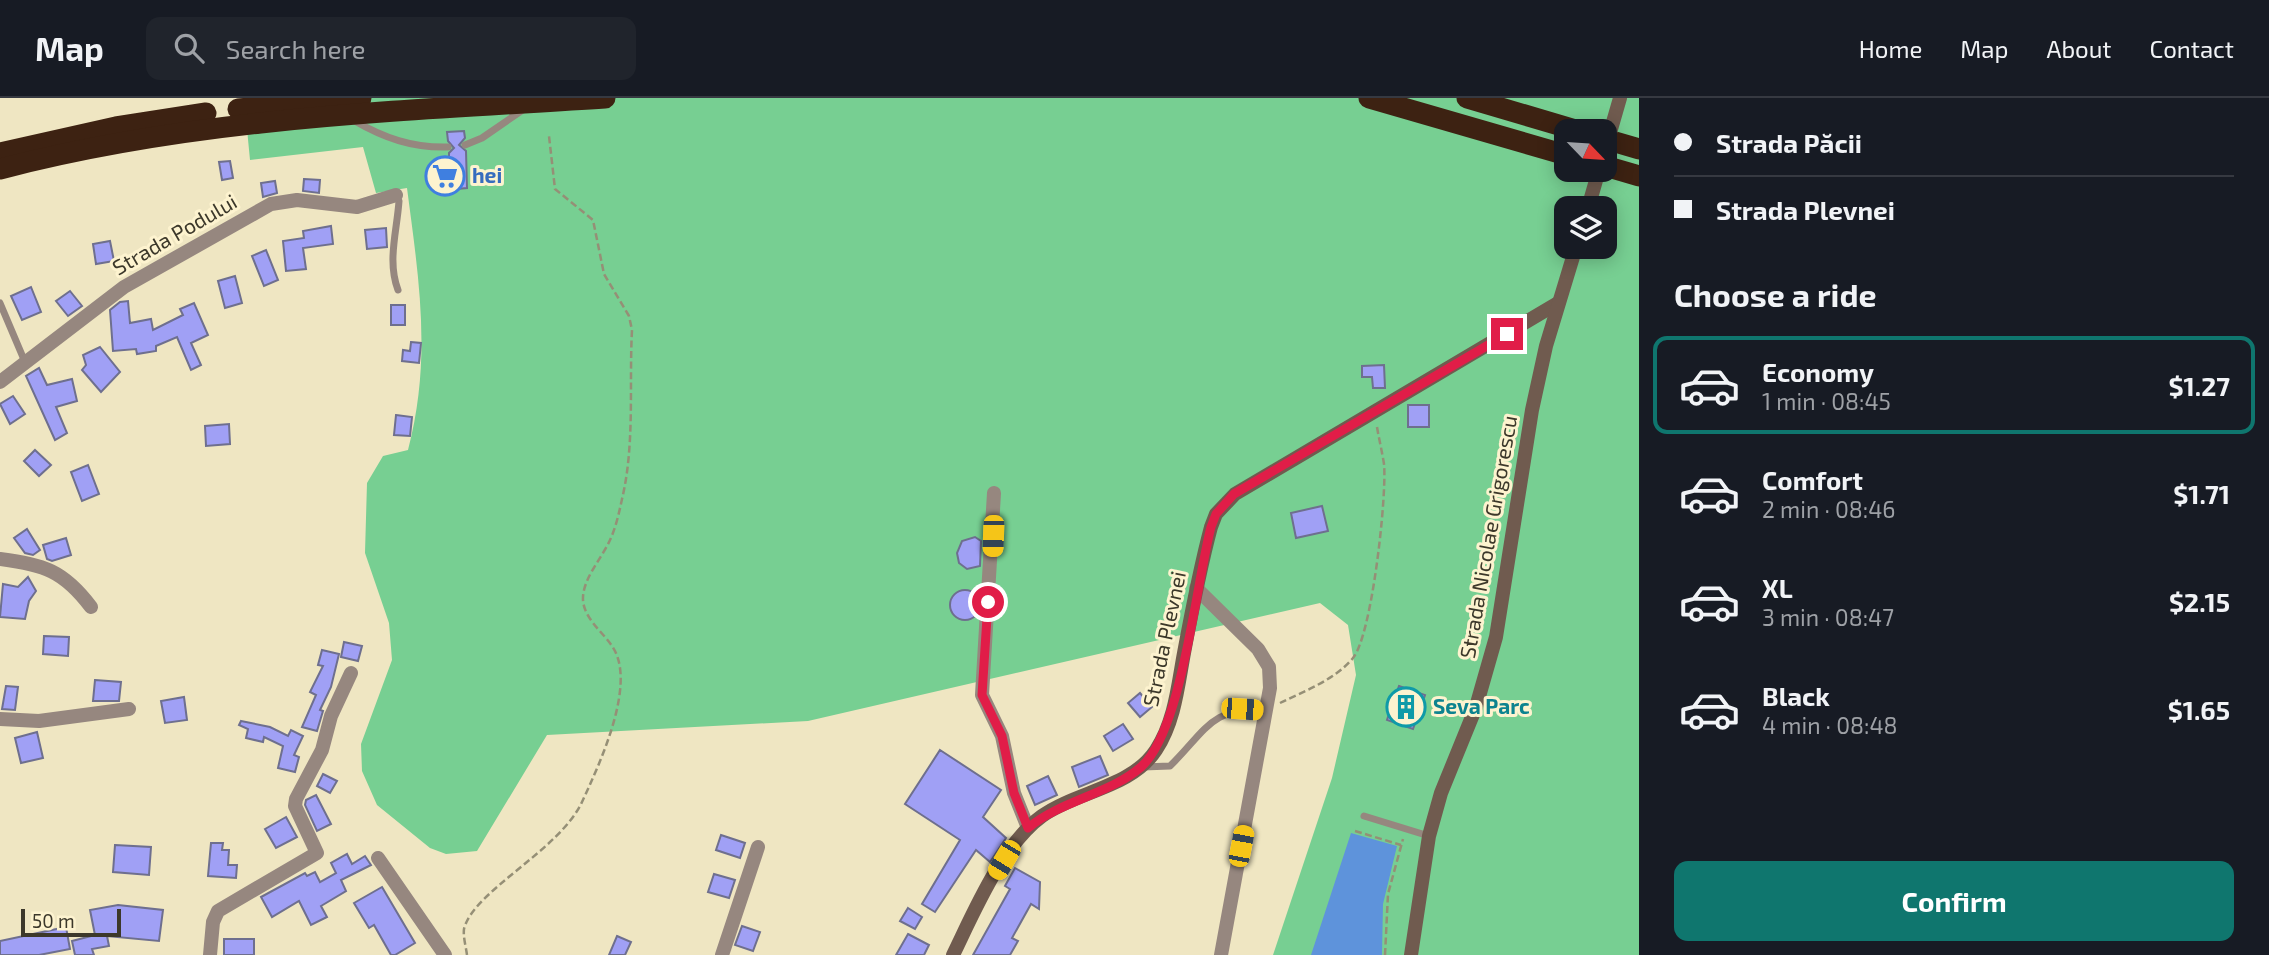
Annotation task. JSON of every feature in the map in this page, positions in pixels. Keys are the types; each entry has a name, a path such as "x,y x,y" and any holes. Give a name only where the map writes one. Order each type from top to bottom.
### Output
{"highway":[{"path":"0,153 152,121 258,107 361,98"},
{"path":"0,169 154,135 261,121 605,98"},
{"path":"1369,98 1554,152"},
{"path":"1467,98 1554,124"},
{"path":"1617,143 1639,149"},
{"path":"1617,170 1639,176"}],"main road":[{"path":"1614,119 1620,98"},
{"name":"Strada Nicolae Grigorescu","path":"1411,955 1429,836 1441,793 1476,707 1493,648 1528,431 1558,303 1572,259"},
{"name":"Strada Plevnei","path":"953,955 984,894 1028,828 1055,809 1141,767 1155,751 1172,712 1211,527 1224,503 1234,494 1558,303"}],"street":[{"name":"Strada Podului","path":"0,382 124,287 271,204 297,200 357,207 396,195"},
{"path":"994,493 982,695 1002,736 1014,793 1028,828"},
{"path":"0,560 56,572 75,585 91,607"},
{"path":"1196,588 1258,649 1269,667 1266,710 1221,955"},
{"path":"210,955 213,922 218,911 317,853 295,806 296,799 322,750 331,716 351,673"},
{"path":"0,719 39,721 129,709"},
{"path":"722,955 758,847"},
{"path":"378,858 445,955"}],"lane":[{"path":"465,145 482,138 531,103"},
{"path":"347,116 378,134 404,144 448,147"},
{"path":"396,195 399,201 393,258 398,290"},
{"path":"0,303 25,362"},
{"path":"1141,767 1160,769 1170,766 1222,714 1242,709 1266,710"},
{"path":"1364,816 1429,836"}],"path":[{"path":"467,955 464,928 476,909 500,885 554,841 579,809 606,744 622,676 620,661 613,647 594,624 583,597 587,581 610,540 625,490 629,466 632,330 629,316 604,274 593,220 555,189 549,136"},
{"path":"1266,710 1325,681 1354,657 1370,610 1380,544 1384,466 1374,413"},
{"path":"1385,955 1388,894 1406,829"},
{"path":"1355,831 1401,845"}],"green space":[{"path":"244,98 1639,98 1639,955 1273,955 1332,778 1356,675 1348,625 1320,603 808,721 547,735 477,851 446,854 430,848 377,805 362,771 361,744 392,660 389,623 365,553 367,483 383,456 408,450 420,384 421,351 419,287 407,188 376,193 363,147 250,160"}],"water":[{"path":"1351,833 1397,846 1383,904 1382,955 1311,955"}],"building":[{"path":"464,131 465,138 459,145 466,151 467,188 434,191 432,171 449,166 449,153 454,148 448,141 447,132"},
{"path":"230,161 233,178 222,180 219,162"},
{"path":"304,179 320,180 319,193 303,191"},
{"path":"275,181 277,193 263,197 261,183"},
{"path":"331,226 333,244 303,248 306,269 286,271 283,241 304,238 303,231"},
{"path":"386,228 387,247 367,249 365,230"},
{"path":"110,241 114,261 96,264 93,244"},
{"path":"266,250 278,280 264,286 252,256"},
{"path":"235,276 242,303 225,308 218,281"},
{"path":"31,287 41,312 22,320 11,296"},
{"path":"70,291 82,306 68,316 56,301"},
{"path":"128,301 130,323 151,319 153,330 183,315 180,309 194,303 208,335 191,343 201,365 191,370 177,337 156,346 156,351 137,354 136,349 113,351 110,310 120,302"},
{"path":"391,305 405,305 405,325 391,325"},
{"path":"411,342 421,343 419,363 402,361 403,350 410,351"},
{"path":"100,347 120,372 101,392 82,370 86,365 83,355"},
{"path":"1384,365 1385,388 1373,388 1372,377 1362,377 1362,366"},
{"path":"39,368 47,385 72,379 77,401 56,407 67,433 55,440 26,376"},
{"path":"13,396 25,414 10,424 0,404"},
{"path":"1408,405 1429,405 1429,427 1408,427"},
{"path":"396,415 412,417 410,436 394,435"},
{"path":"229,424 230,444 206,446 205,426"},
{"path":"35,450 51,465 39,476 24,461"},
{"path":"88,465 99,494 82,501 71,472"},
{"path":"1322,506 1328,531 1296,538 1291,513"},
{"path":"27,529 40,550 33,555 25,553 14,538"},
{"path":"975,537 981,541 980,566 967,569 959,563 957,553 962,541"},
{"path":"66,538 71,555 52,561 47,559 43,545"},
{"path":"28,577 36,591 29,601 25,619 0,617 3,584 18,587"},
{"path":"965,590 975,595 980,605 975,615 965,620 955,615 950,605 955,595"},
{"path":"44,636 69,637 68,656 43,654"},
{"path":"344,642 362,646 358,661 341,657"},
{"path":"322,650 339,654 331,687 320,710 323,711 317,731 302,727 316,695 310,692 323,666 318,665"},
{"path":"95,680 121,682 119,701 93,701"},
{"path":"6,686 18,687 15,710 2,709"},
{"name":"Seva Parc","path":"1399,686 1425,695 1413,729 1387,720"},
{"path":"1140,693 1152,707 1140,717 1128,703"},
{"path":"184,697 187,720 165,723 161,701"},
{"path":"241,721 270,727 288,736 291,730 303,736 294,755 299,757 295,772 278,768 283,746 264,737 263,742 246,738 248,729 239,725"},
{"path":"1123,724 1133,739 1113,751 1104,736"},
{"path":"37,732 43,758 21,763 15,738"},
{"path":"940,750 1001,790 983,817 1006,838 990,862 976,850 935,912 922,904 960,840 905,804"},
{"path":"1100,756 1108,775 1079,787 1072,767"},
{"path":"323,774 337,781 330,793 317,786"},
{"path":"1048,776 1057,795 1035,805 1027,786"},
{"path":"316,795 331,824 317,831 305,805 306,800"},
{"path":"286,817 297,837 276,848 265,829"},
{"path":"721,835 745,843 740,858 716,850"},
{"path":"211,843 223,843 222,850 229,850 228,865 237,865 236,878 208,876"},
{"path":"115,845 151,847 149,875 113,872"},
{"path":"347,854 352,864 365,856 371,865 341,880 346,891 321,906 327,917 311,925 299,901 272,917 261,897 305,873 307,876 315,872 320,882 336,873 331,863"},
{"path":"1015,868 1040,882 1039,909 1031,904 1012,938 1018,941 1010,955 973,955 1010,889 1005,886"},
{"path":"714,874 735,880 729,898 708,892"},
{"path":"382,887 415,943 395,955 391,955 374,925 369,928 354,903"},
{"path":"118,905 163,910 159,941 107,936 109,946 92,949 94,955 75,955 72,941 95,935 90,910"},
{"path":"908,908 922,917 915,929 900,921"},
{"path":"742,926 760,932 753,951 735,945"},
{"path":"66,927 70,949 39,955 0,955 0,941"},
{"path":"908,934 929,945 924,955 896,955"},
{"path":"617,936 631,942 625,955 609,955"},
{"path":"224,939 254,939 254,955 224,955"}],"place":[{"name":"hei","path":"445,176"},
{"name":"Seva Parc","path":"1406,707"}],"route":[{"path":"988,602 982,695 1002,736 1014,793 1028,828 1055,809 1123,778 1141,767 1155,751 1172,712 1211,527 1224,503 1234,494 1507,334"}]}
